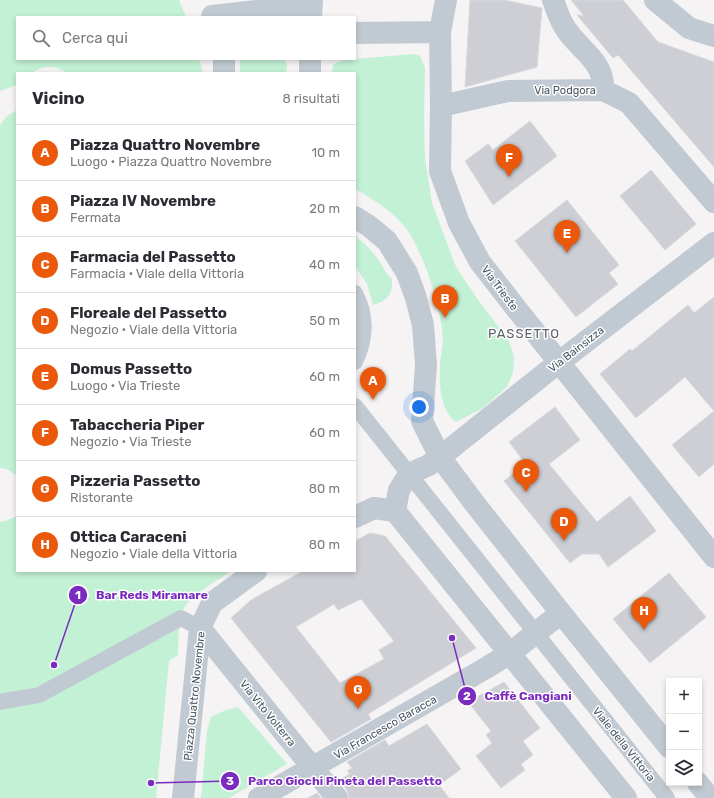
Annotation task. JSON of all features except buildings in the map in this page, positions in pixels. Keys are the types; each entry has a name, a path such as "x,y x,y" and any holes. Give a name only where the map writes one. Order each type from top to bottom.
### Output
{"street":[{"name":"Via Trieste","path":"446,0 440,32 440,171 459,223 480,262 558,363 714,557"},
{"path":"553,0 564,26 599,68 604,80 603,90"},
{"path":"655,0 689,28 714,36"},
{"path":"209,11 312,9"},
{"path":"356,33 440,32"},
{"path":"224,60 224,72"},
{"path":"310,60 310,72"},
{"name":"Via Podgora","path":"441,106 508,91 603,90 629,103 714,202"},
{"path":"356,218 387,241 407,273 416,298 423,326 426,365 422,421 440,457 561,613 666,743"},
{"name":"Via Bainsizza","path":"440,457 558,363 714,243"},
{"path":"356,295 362,306 364,315 364,331 363,341 356,359"},
{"path":"356,407 409,474"},
{"path":"395,511 399,490 409,474 429,465 440,457"},
{"name":"Viale della Vittoria","path":"409,474 667,798"},
{"path":"356,517 374,508 395,511 626,798"},
{"name":"Piazza Quattro Novembre","path":"183,798 200,628 212,603 255,572"},
{"path":"509,654 561,613"},
{"path":"0,702 39,695 181,618 200,628"},
{"name":"Via Vito Volterra","path":"200,628 337,798"},
{"name":"Via Francesco Baracca","path":"259,798 509,654"},
{"path":"700,786 710,798"}],"green space":[{"path":"0,0 179,0 186,16 16,16 16,60 199,60 203,72 65,72 58,68 50,67 41,68 33,72 16,72 16,85 0,91"},
{"path":"414,54 420,56 425,68 425,159 432,203 456,267 476,297 509,341 514,357 513,373 507,387 483,408 456,422 447,411 440,388 440,359 443,342 442,327 425,265 412,237 405,227 382,206 356,190 356,72 332,72 333,65 338,62"},
{"path":"240,60 285,60 287,64 286,72 240,72"},
{"path":"16,111 16,474 6,469 0,468 0,125 7,116"},
{"path":"356,237 371,251 392,279 392,285 388,296 382,302 373,305 367,284 356,268"},
{"path":"16,516 16,572 230,572 194,596 186,605 181,616 178,655 169,661 156,798 0,798 0,522"},
{"path":"238,707 287,764 229,798 201,798 207,731 211,717 226,710"}],"place":[{"name":"Tabaccheria Piper","path":"509,177"},
{"name":"Domus Passetto","path":"567,253"},
{"name":"Piazza IV Novembre","path":"445,318"},
{"name":"Piazza Quattro Novembre","path":"373,400"},
{"name":"Farmacia del Passetto","path":"526,492"},
{"name":"Floreale del Passetto","path":"564,541"},
{"name":"Ottica Caraceni","path":"644,630"},
{"name":"Caffè Cangiani","path":"452,638"},
{"name":"Bar Reds Miramare","path":"54,665"},
{"name":"Pizzeria Passetto","path":"358,709"},
{"name":"Parco Giochi Pineta del Passetto","path":"151,783"}],"district":[{"name":"PASSETTO","path":"524,333"}]}
